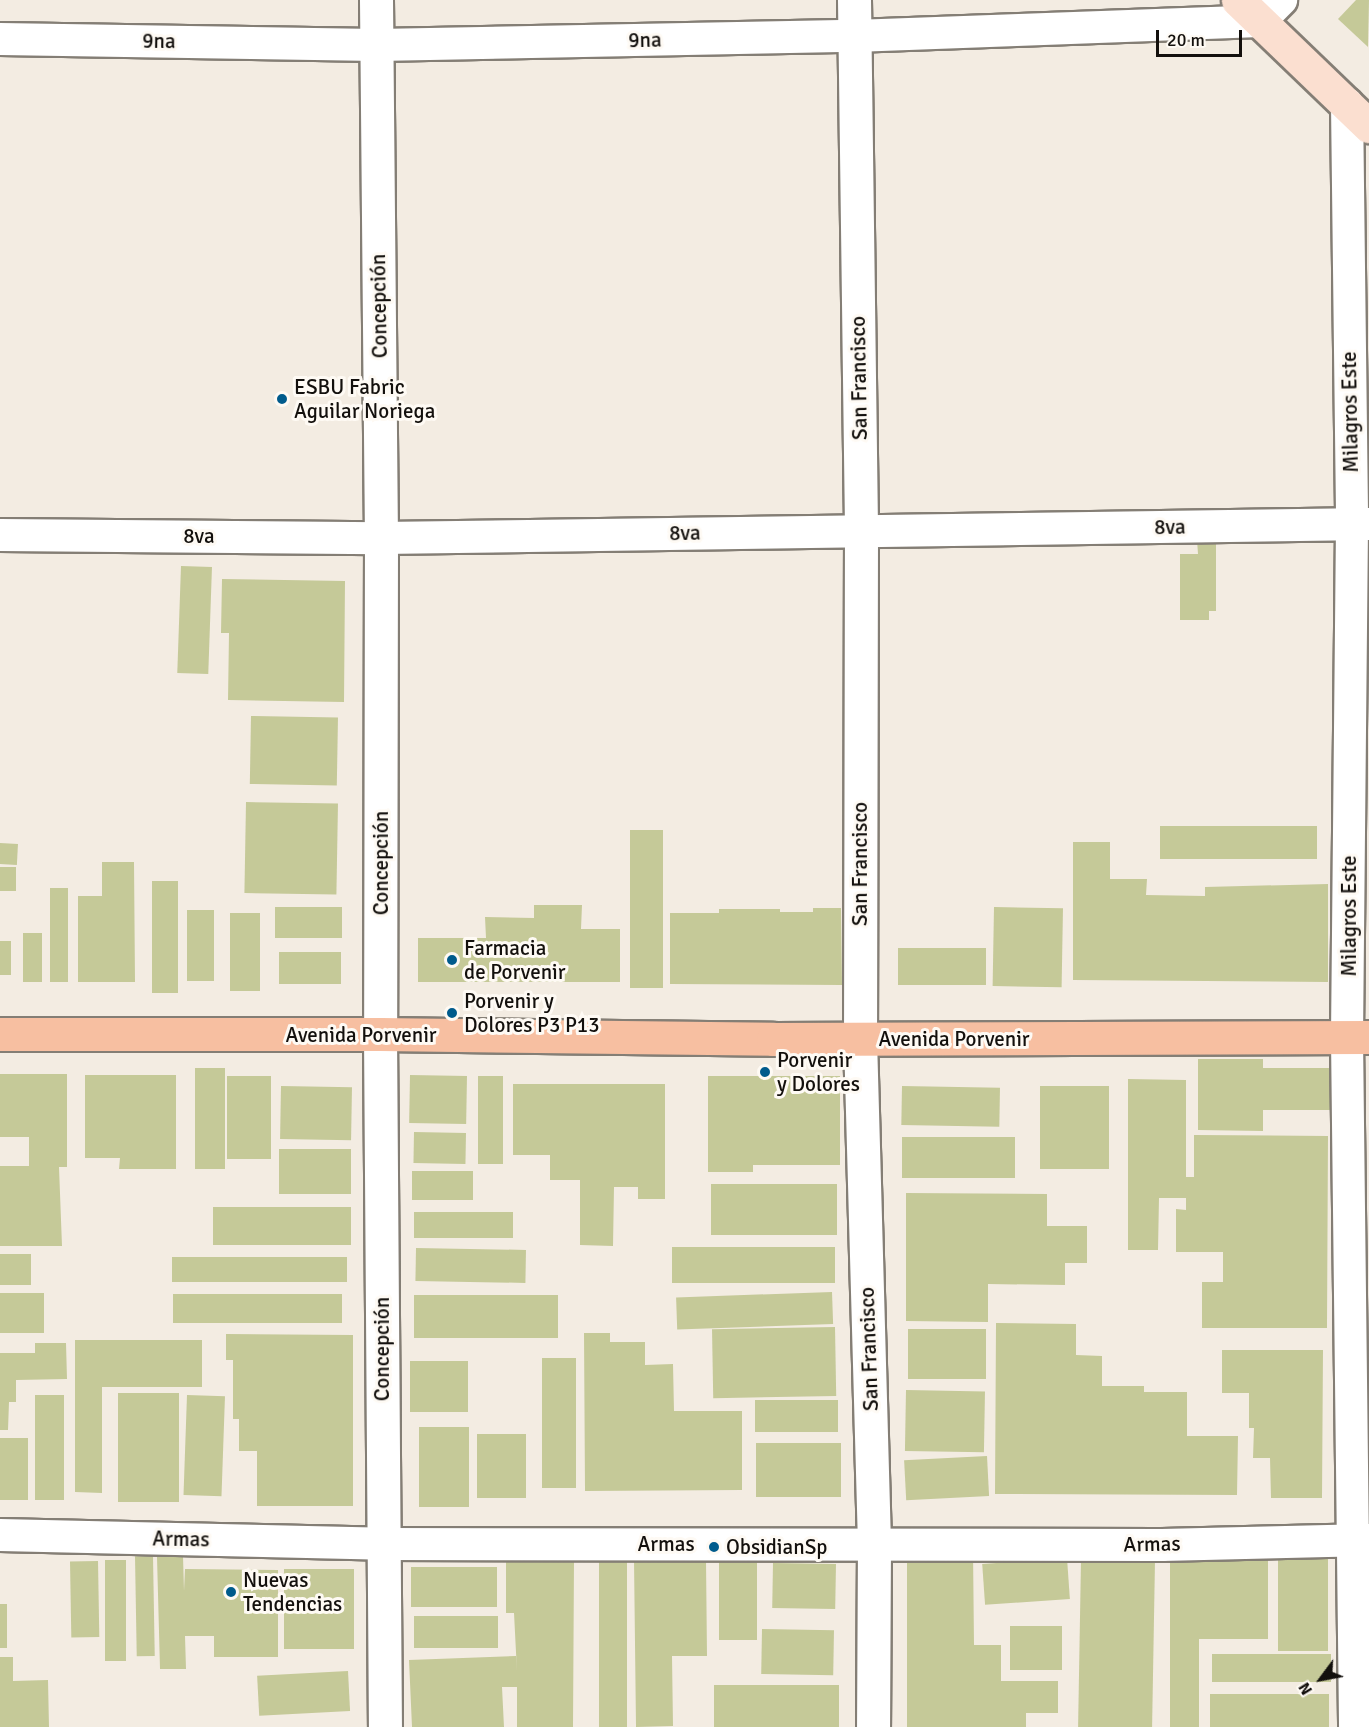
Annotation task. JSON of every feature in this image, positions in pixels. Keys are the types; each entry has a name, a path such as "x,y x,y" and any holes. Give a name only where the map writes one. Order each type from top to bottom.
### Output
{"main road":[{"path":"1259,7 1358,115"},
{"name":"Avenida Porvenir","path":"0,1034 380,1034 860,1039 1358,1037"}],"street":[{"name":"Concepción","path":"376,0 381,538 380,1034 385,1727"},
{"name":"San Francisco","path":"854,0 861,531 860,1039 874,1544 873,1727"},
{"name":"9na","path":"0,39 377,45 854,36 1259,7"},
{"name":"Milagros Este","path":"1355,1727 1362,1540 1358,1037 1360,524 1358,115"},
{"name":"8va","path":"0,535 381,538 1360,524"},
{"name":"Armas","path":"0,1535 384,1544 1162,1545 1362,1540"}],"building":[{"path":"1356,0 1369,0 1368,47 1338,19"},
{"path":"1197,540 1216,541 1216,611 1209,611 1209,620 1180,620 1180,554 1198,554"},
{"path":"181,566 212,567 208,674 177,673"},
{"path":"222,579 345,581 344,702 228,700 229,633 221,633"},
{"path":"251,716 338,718 337,786 250,784"},
{"path":"246,802 338,804 336,895 244,893"},
{"path":"1160,826 1317,826 1317,859 1160,859"},
{"path":"630,830 663,830 663,988 630,988"},
{"path":"1073,842 1110,842 1110,879 1147,879 1146,895 1205,896 1205,887 1328,884 1328,982 1073,980"},
{"path":"0,843 18,844 17,865 0,864"},
{"path":"102,862 134,862 135,982 78,982 78,896 102,896"},
{"path":"0,867 16,867 16,891 0,891"},
{"path":"152,881 178,881 178,993 152,993"},
{"path":"50,888 68,888 68,982 50,982"},
{"path":"534,905 582,905 581,929 620,929 620,982 418,982 418,938 486,938 485,917 534,918"},
{"path":"275,907 342,907 342,938 275,938"},
{"path":"994,907 1063,908 1062,987 993,986"},
{"path":"813,908 841,908 842,985 670,984 670,913 719,913 719,909 780,909 780,912 813,912"},
{"path":"187,910 214,910 214,981 187,981"},
{"path":"230,913 260,913 260,991 230,991"},
{"path":"23,933 42,933 42,982 23,982"},
{"path":"0,941 11,941 11,975 0,975"},
{"path":"898,948 986,948 986,985 898,985"},
{"path":"279,952 341,952 341,984 279,984"},
{"path":"1198,1059 1263,1059 1263,1068 1333,1068 1333,1110 1263,1110 1263,1131 1198,1130"},
{"path":"195,1068 225,1068 225,1169 195,1169"},
{"path":"0,1074 67,1074 67,1167 59,1167 62,1246 0,1246 0,1166 29,1166 29,1137 0,1137"},
{"path":"85,1075 176,1075 176,1169 119,1169 120,1158 85,1158"},
{"path":"410,1075 467,1076 466,1124 409,1123"},
{"path":"227,1076 271,1076 271,1159 227,1159"},
{"path":"478,1076 503,1076 503,1164 478,1164"},
{"path":"708,1076 840,1076 840,1165 753,1165 753,1172 708,1172"},
{"path":"1128,1079 1186,1080 1186,1177 1194,1177 1194,1135 1328,1136 1327,1328 1202,1328 1202,1282 1223,1282 1223,1252 1176,1252 1176,1209 1186,1210 1186,1198 1159,1198 1158,1250 1128,1250"},
{"path":"513,1084 665,1084 665,1199 638,1199 638,1187 614,1187 613,1246 580,1245 580,1180 550,1180 550,1155 513,1155"},
{"path":"281,1086 352,1087 351,1140 280,1139"},
{"path":"902,1086 1000,1088 999,1127 901,1125"},
{"path":"1040,1086 1109,1086 1109,1169 1040,1169"},
{"path":"414,1132 466,1133 465,1164 413,1163"},
{"path":"902,1137 1015,1137 1015,1178 902,1178"},
{"path":"279,1149 351,1149 351,1194 279,1194"},
{"path":"412,1171 473,1171 473,1200 412,1200"},
{"path":"711,1184 837,1184 837,1235 711,1235"},
{"path":"906,1193 1047,1194 1047,1226 1087,1226 1087,1263 1065,1263 1065,1285 988,1284 988,1322 906,1321"},
{"path":"213,1207 351,1207 351,1245 213,1245"},
{"path":"414,1212 513,1212 513,1238 414,1238"},
{"path":"672,1247 835,1247 835,1283 672,1283"},
{"path":"416,1248 526,1250 525,1283 415,1281"},
{"path":"0,1254 31,1254 31,1285 0,1285"},
{"path":"172,1257 347,1257 347,1282 172,1282"},
{"path":"832,1292 833,1324 677,1329 676,1297"},
{"path":"0,1293 44,1293 44,1333 0,1333"},
{"path":"173,1294 342,1294 342,1323 173,1323"},
{"path":"414,1295 558,1295 558,1338 414,1338"},
{"path":"996,1323 1076,1324 1076,1355 1102,1356 1102,1386 1144,1386 1144,1392 1187,1392 1187,1436 1238,1436 1237,1495 995,1494"},
{"path":"835,1327 836,1396 713,1398 712,1329"},
{"path":"908,1329 986,1329 986,1379 908,1379"},
{"path":"584,1333 610,1333 610,1342 645,1342 645,1365 673,1364 674,1411 742,1411 742,1490 585,1491"},
{"path":"226,1334 353,1335 353,1506 257,1506 257,1451 239,1451 239,1419 233,1419 233,1360 226,1360"},
{"path":"75,1340 202,1340 202,1387 102,1387 102,1493 75,1492"},
{"path":"35,1343 66,1343 67,1379 16,1380 16,1402 9,1402 8,1430 0,1430 0,1353 35,1353"},
{"path":"1222,1350 1323,1350 1322,1498 1271,1498 1270,1458 1253,1458 1254,1428 1249,1428 1249,1393 1222,1393"},
{"path":"542,1358 576,1358 576,1488 542,1488"},
{"path":"410,1361 468,1361 468,1412 410,1412"},
{"path":"906,1390 985,1391 984,1452 905,1451"},
{"path":"118,1393 179,1393 179,1502 118,1502"},
{"path":"35,1395 64,1395 64,1500 35,1500"},
{"path":"187,1395 225,1396 221,1496 184,1495"},
{"path":"755,1400 838,1400 838,1432 755,1432"},
{"path":"419,1427 469,1427 469,1507 419,1507"},
{"path":"477,1434 526,1434 526,1498 477,1498"},
{"path":"0,1438 28,1438 28,1500 0,1500"},
{"path":"756,1443 841,1443 841,1497 756,1497"},
{"path":"987,1456 989,1496 906,1500 904,1460"},
{"path":"907,1550 973,1550 974,1645 1001,1645 1001,1681 1058,1681 1058,1713 1026,1713 1026,1727 907,1727"},
{"path":"1278,1555 1328,1555 1328,1651 1278,1651"},
{"path":"135,1556 153,1556 155,1656 137,1656"},
{"path":"183,1556 184,1591 185,1569 278,1570 278,1657 214,1657 214,1636 185,1636 186,1669 160,1669 157,1557"},
{"path":"599,1558 627,1558 627,1727 599,1727"},
{"path":"1067,1558 1070,1599 985,1605 982,1564"},
{"path":"1170,1558 1268,1559 1268,1639 1199,1639 1199,1727 1170,1727"},
{"path":"719,1559 757,1559 757,1640 719,1640"},
{"path":"105,1560 126,1560 126,1661 105,1661"},
{"path":"574,1560 573,1727 517,1727 517,1687 502,1687 504,1727 412,1727 409,1660 516,1656 517,1672 514,1613 506,1613 506,1561"},
{"path":"634,1560 706,1560 707,1656 672,1656 673,1726 636,1727"},
{"path":"1081,1560 1155,1561 1152,1727 1078,1727"},
{"path":"70,1561 98,1561 99,1637 71,1637"},
{"path":"773,1563 836,1564 835,1609 772,1608"},
{"path":"411,1567 497,1567 497,1607 411,1607"},
{"path":"284,1569 354,1569 354,1649 284,1649"},
{"path":"0,1604 7,1604 7,1648 0,1648"},
{"path":"414,1616 498,1616 498,1648 414,1648"},
{"path":"1010,1626 1062,1626 1062,1670 1010,1670"},
{"path":"762,1629 834,1630 833,1675 761,1674"},
{"path":"1212,1654 1331,1654 1331,1682 1212,1682"},
{"path":"0,1657 13,1657 13,1681 48,1680 49,1727 0,1727"},
{"path":"348,1671 350,1711 259,1716 257,1676"},
{"path":"714,1685 839,1685 839,1727 714,1727"},
{"path":"1210,1694 1329,1694 1329,1727 1210,1727"}],"place":[{"name":"ESBU Fabric Aguilar Noriega","path":"282,399"},
{"name":"Farmacia de Porvenir","path":"452,960"},
{"name":"Porvenir y Dolores P3 P13","path":"452,1013"},
{"name":"Porvenir y Dolores","path":"765,1072"},
{"name":"ObsidianSp","path":"714,1547"},
{"name":"Nuevas Tendencias","path":"231,1592"}]}
